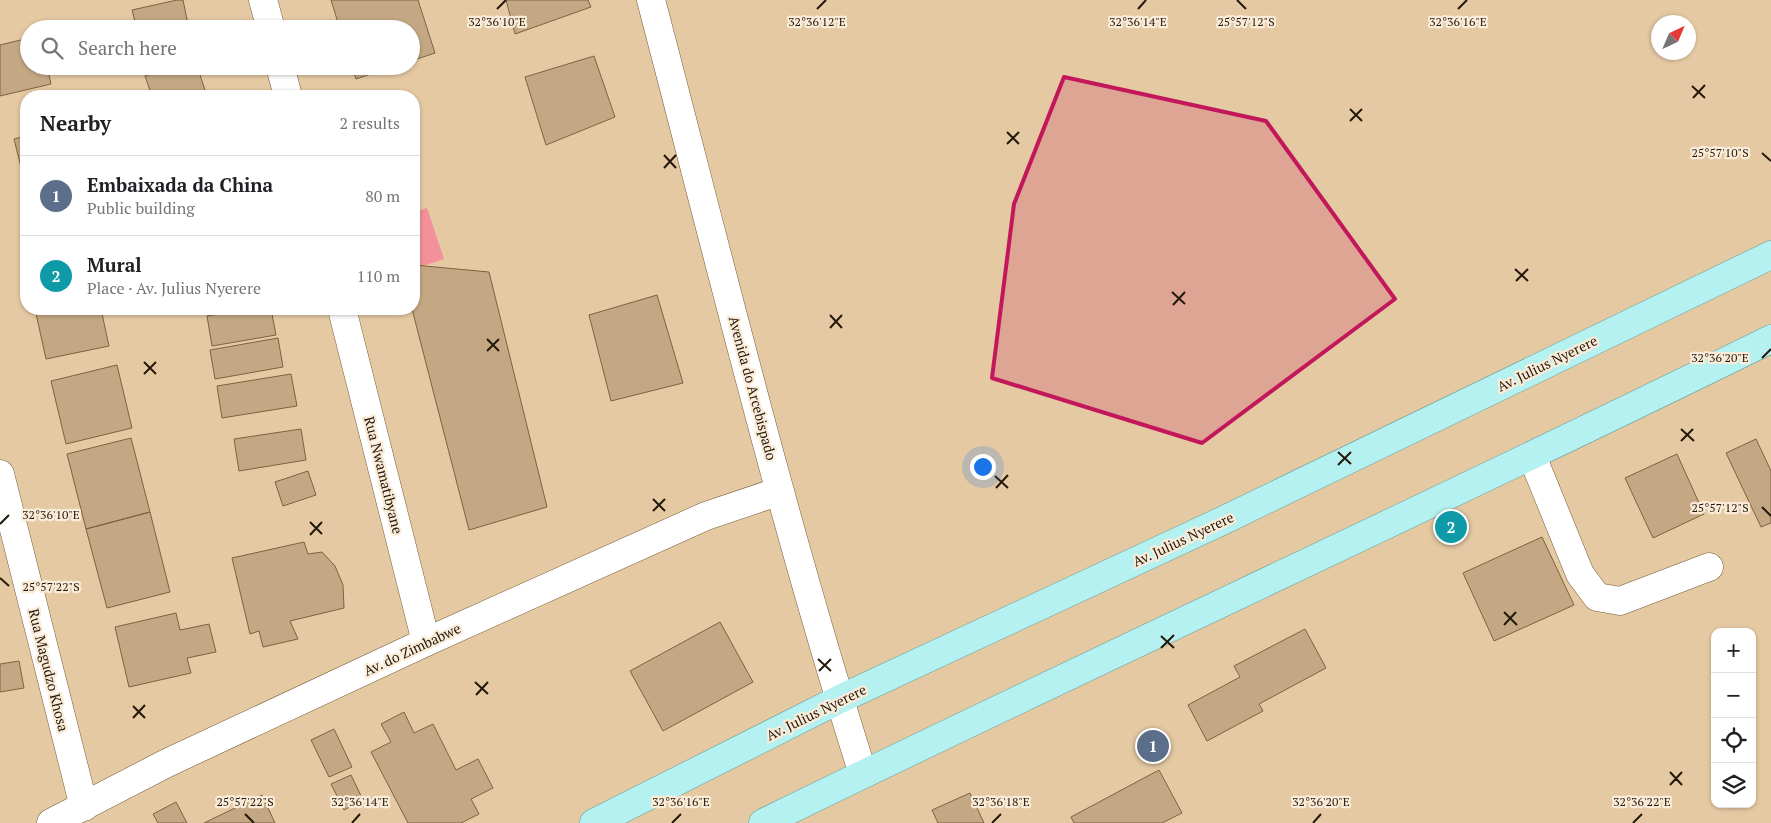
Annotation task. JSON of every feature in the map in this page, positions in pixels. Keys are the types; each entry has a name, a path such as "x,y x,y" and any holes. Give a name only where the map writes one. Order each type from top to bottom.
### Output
{"main road":[{"name":"Av. Julius Nyerere","path":"594,823 840,699 1233,516 1771,255"},
{"path":"763,823 1532,456 1771,339"}],"street":[{"path":"263,0 268,20"},
{"name":"Avenida do Arcebispado","path":"651,0 780,492 863,774"},
{"path":"282,75 286,90"},
{"name":"Rua Nwamatibyane","path":"344,315 426,642"},
{"path":"1532,456 1580,574 1597,597 1620,601 1709,567"},
{"name":"Rua Magudzo Khosa","path":"0,474 84,807"},
{"name":"Av. do Zimbabwe","path":"51,823 167,763 426,642 706,516 780,492"}],"highlighted area":[{"path":"1064,77 1266,121 1395,299 1202,443 992,378 1014,204"}],"shaded area":[{"path":"427,208 444,259 420,267 420,210"}],"building":[{"path":"183,0 187,20 135,20 132,10"},
{"path":"331,0 418,0 435,53 420,58 420,20 337,20"},
{"path":"506,0 588,0 591,7 515,34"},
{"path":"20,40 20,75 49,75 51,84 0,96 0,45"},
{"path":"594,56 615,117 546,145 525,77"},
{"path":"200,75 205,90 150,90 145,76"},
{"path":"355,75 368,75 356,79"},
{"path":"20,138 20,163 14,139"},
{"path":"420,266 489,272 547,507 469,530 414,315 420,315"},
{"path":"657,295 683,383 611,401 589,315"},
{"path":"36,315 102,315 109,346 46,359"},
{"path":"272,315 276,335 212,346 207,316"},
{"path":"278,338 283,367 215,379 210,350"},
{"path":"117,365 132,428 66,444 51,381"},
{"path":"291,374 297,406 222,418 217,386"},
{"path":"301,429 306,460 239,471 234,439"},
{"path":"131,438 150,512 86,529 67,454"},
{"path":"1756,439 1771,471 1771,523 1761,527 1726,453"},
{"path":"1677,454 1704,514 1653,538 1625,478"},
{"path":"308,471 316,495 283,506 275,482"},
{"path":"150,512 170,592 107,608 86,529"},
{"path":"1542,537 1574,605 1494,641 1463,573"},
{"path":"304,542 308,554 322,552 335,566 343,585 344,608 290,621 298,639 263,647 259,631 250,634 232,558"},
{"path":"176,613 180,630 209,624 216,652 187,658 191,673 129,687 115,627"},
{"path":"720,622 753,682 663,731 630,671"},
{"path":"1305,629 1326,668 1259,704 1263,711 1207,741 1188,705 1240,677 1234,666"},
{"path":"19,661 24,688 0,692 0,664"},
{"path":"404,712 414,733 433,724 456,770 478,759 493,788 471,799 479,814 461,823 408,823 371,752 391,742 381,724"},
{"path":"334,729 352,767 329,777 311,740"},
{"path":"1159,770 1182,813 1162,823 1074,823 1071,817"},
{"path":"351,775 363,800 344,810 331,784"},
{"path":"970,793 984,823 938,823 932,810"},
{"path":"262,795 275,823 204,823"},
{"path":"176,802 187,823 158,823 153,814"}],"place":[{"name":"Mural","path":"1451,527"},
{"name":"Embaixada da China","path":"1153,746"}]}
